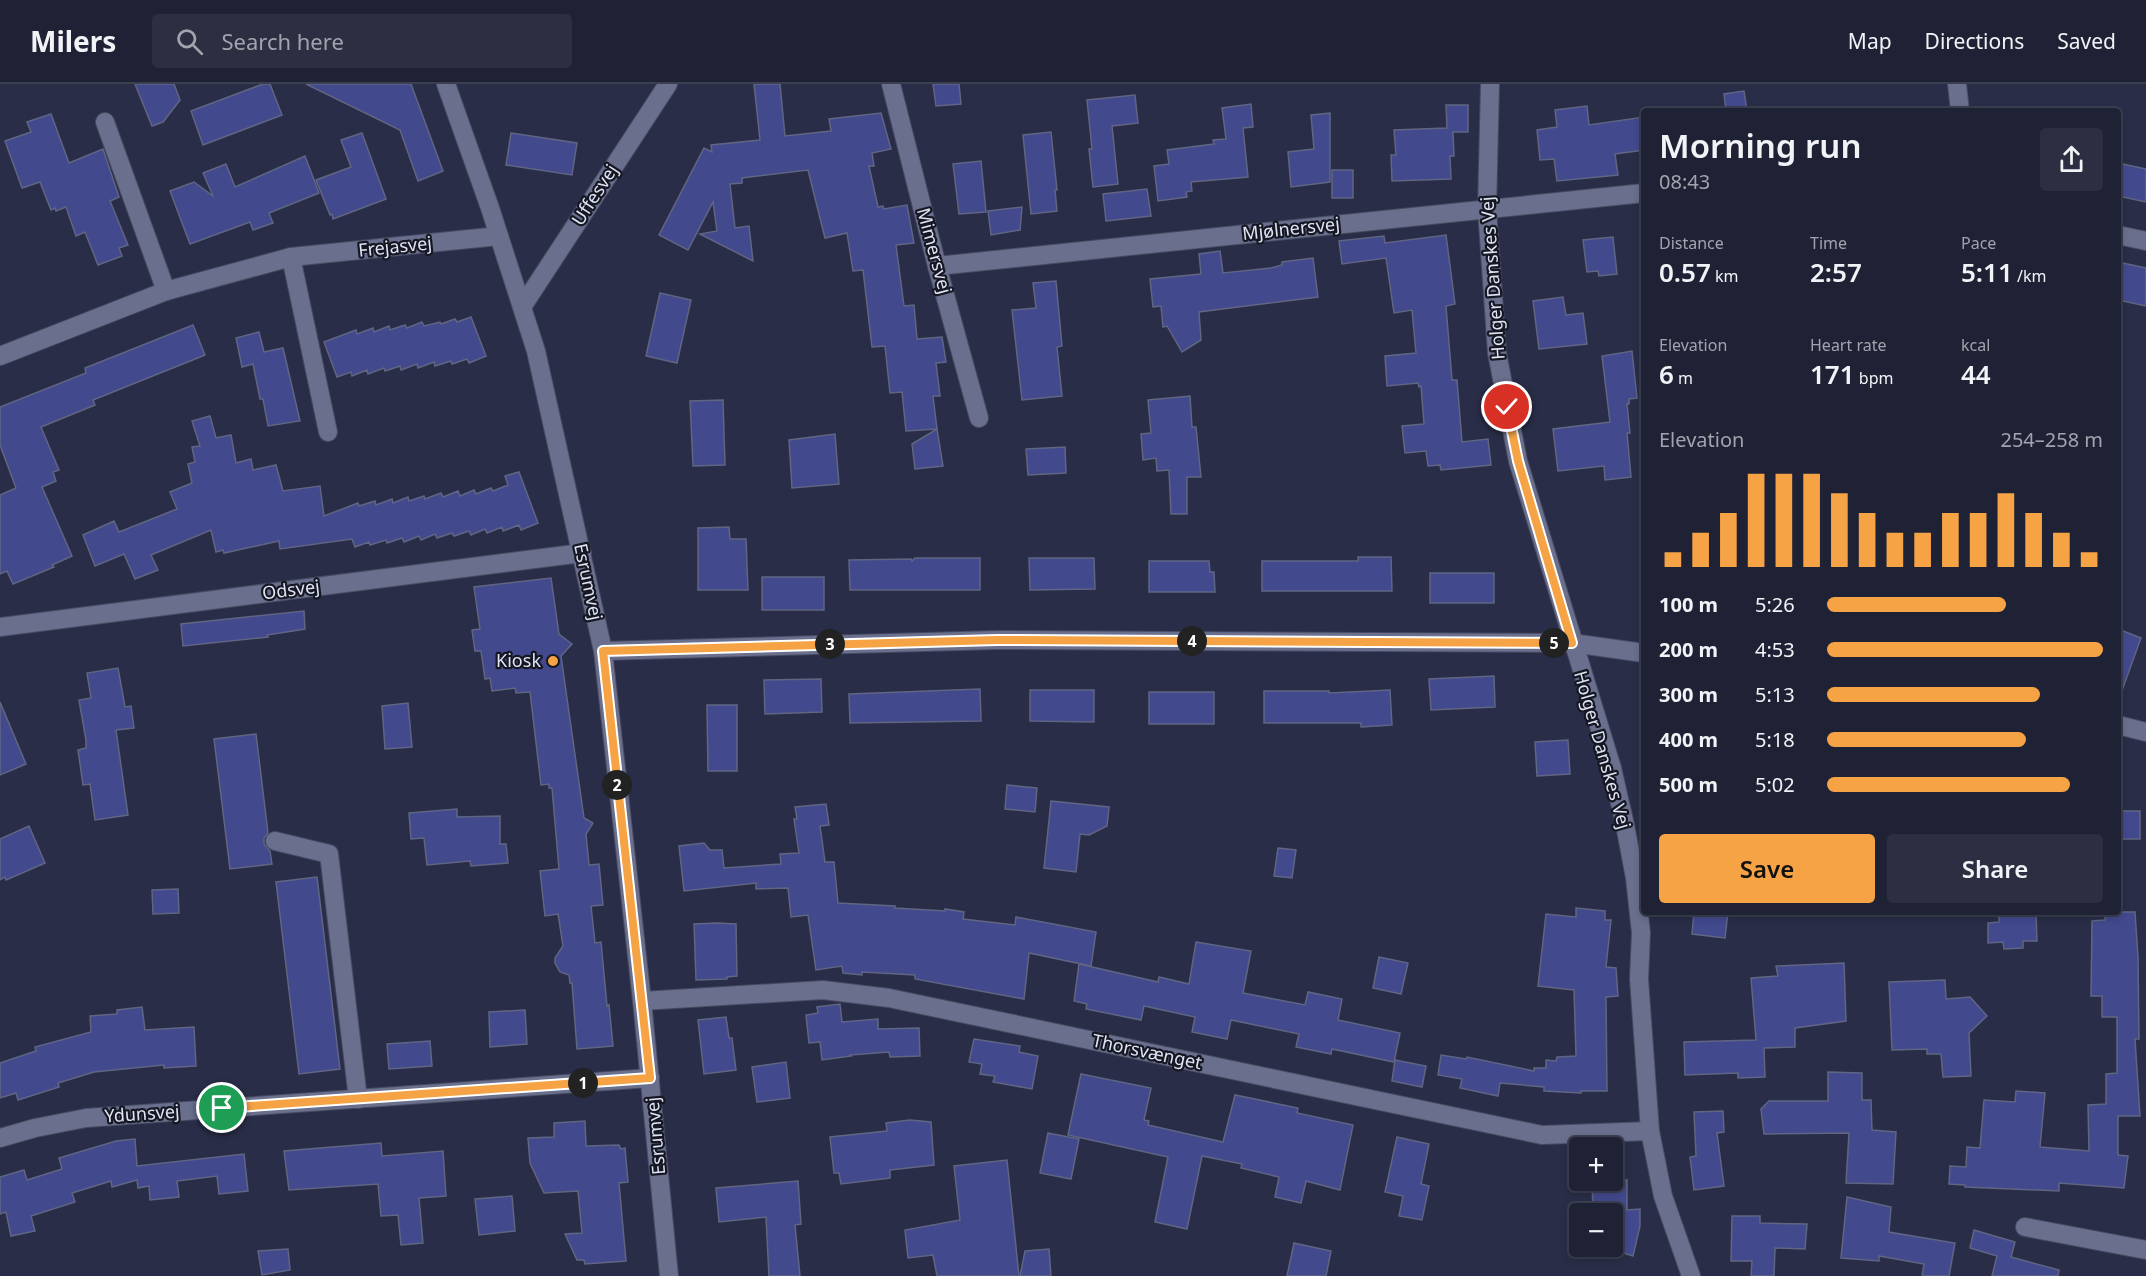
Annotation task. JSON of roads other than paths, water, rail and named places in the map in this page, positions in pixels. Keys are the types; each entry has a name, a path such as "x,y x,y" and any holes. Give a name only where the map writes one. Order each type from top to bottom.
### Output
{"street":[{"name":"Esrumvej","path":"446,84 536,351 603,651 642,1001 669,1276"},
{"name":"Uffesvej","path":"522,307 668,84"},
{"name":"Mimersvej","path":"891,84 937,266 979,418"},
{"name":"Holger Danskes Vej","path":"1491,84 1487,209 1497,353 1515,451 1612,768 1635,878 1641,933 1639,979 1650,1131 1663,1196 1691,1276"},
{"path":"1957,84 1960,108"},
{"path":"105,122 166,291"},
{"name":"Mjølnersvej","path":"937,266 1641,193"},
{"name":"Frejasvej","path":"0,356 166,291 291,257 499,236"},
{"path":"2121,236 2146,241"},
{"path":"291,257 328,432"},
{"name":"Odsvej","path":"0,627 582,553"},
{"path":"603,651 997,640 1572,643 1641,653"},
{"path":"2121,725 2146,732"},
{"path":"275,841 329,854 358,1099"},
{"name":"Thorsvænget","path":"642,1001 823,990 889,998 1542,1135 1650,1131"},
{"name":"Ydunsvej","path":"0,1138 35,1128 86,1118 650,1078"},
{"path":"2025,1227 2146,1250"}],"place":[{"name":"Kiosk","path":"553,661"}]}
